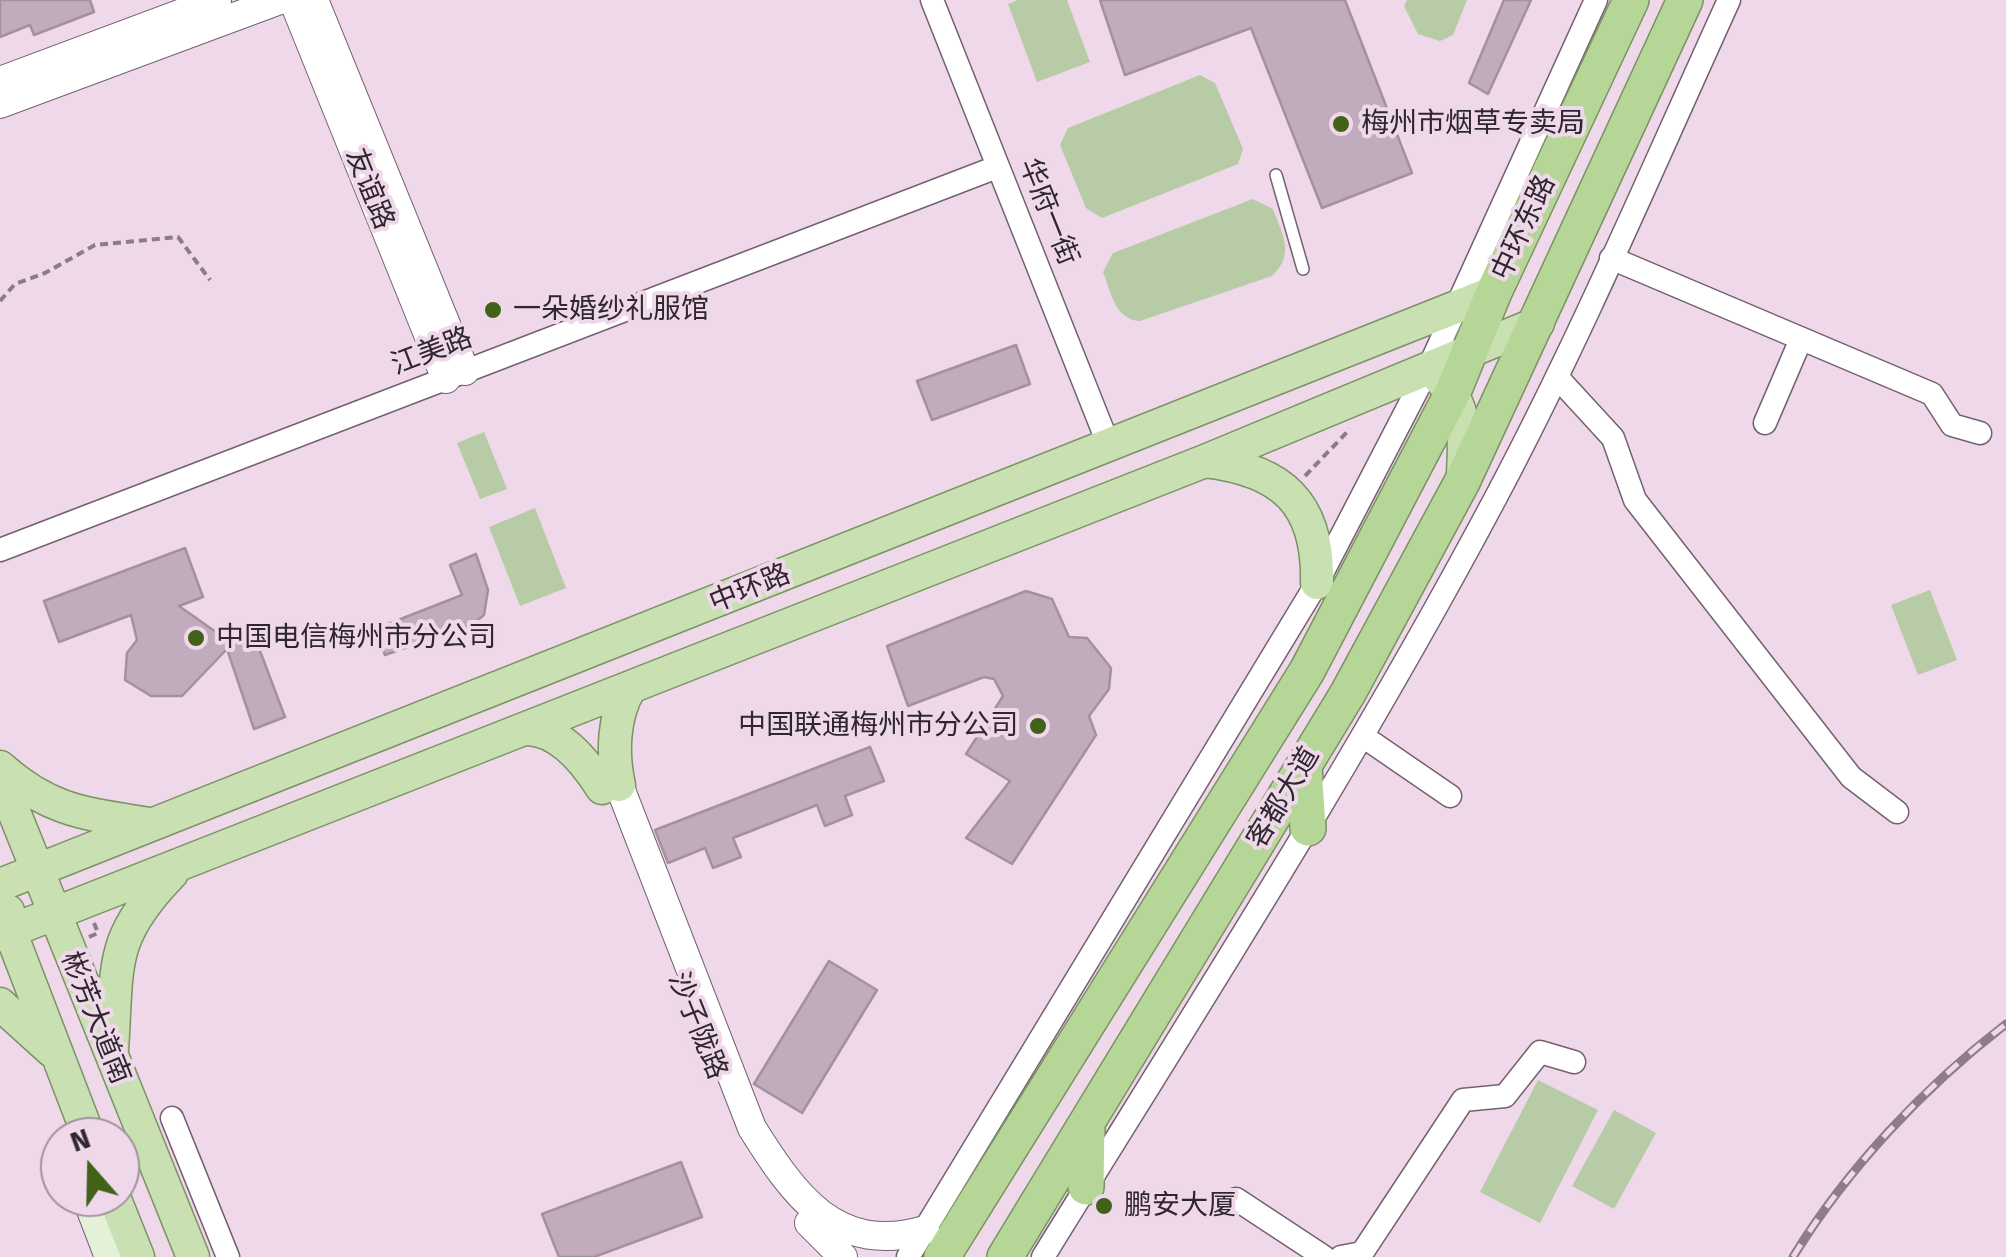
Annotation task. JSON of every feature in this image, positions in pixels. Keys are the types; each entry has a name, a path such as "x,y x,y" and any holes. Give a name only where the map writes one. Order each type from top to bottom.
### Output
{"highway":[{"name":"中环东路","path":"1473,350 1494,292 1631,0"},
{"name":"中环东路","path":"1538,324 1686,0"},
{"path":"1578,113 1625,132"},
{"name":"客都大道","path":"1005,1257 1304,766 1392,612 1462,482 1538,324"},
{"name":"客都大道","path":"933,1244 1297,688 1334,587 1441,380 1473,350"},
{"path":"1334,587 1392,612"},
{"path":"1304,766 1308,828"},
{"path":"1086,1187 1087,1122"}],"main road":[{"name":"中环路","path":"2,881 36,871 1494,292"},
{"path":"1473,350 1538,324"},
{"path":"1376,339 1441,380 1466,430 1462,482"},
{"name":"中环路","path":"53,915 1205,462 1441,380"},
{"path":"1205,462 1239,465 1286,488 1314,533 1334,587"},
{"path":"611,786 621,702 630,688"},
{"path":"527,729 544,730 611,786"},
{"path":"0,767 31,793 60,808 155,824"},
{"name":"彬芳大道南","path":"0,777 193,1257"},
{"path":"111,1058 120,943 145,901 179,866"},
{"name":"彬芳大道南","path":"2,881 5,933 79,1117"},
{"path":"5,933 53,915"},
{"path":"0,1004 55,1054"},
{"path":"95,1217 110,1257"},
{"path":"122,1217 138,1257"}],"street":[{"path":"0,81 217,0"},
{"path":"0,104 280,0"},
{"name":"友谊路","path":"293,0 456,375"},
{"name":"友谊路","path":"314,0 456,375"},
{"name":"华府一街","path":"932,0 1109,446"},
{"path":"1441,380 1455,308 1596,0"},
{"path":"1043,1257 1364,737 1557,377 1729,0"},
{"name":"江美路","path":"0,550 998,167"},
{"path":"1611,258 1932,394 1952,424 1980,434"},
{"path":"1765,424 1801,340"},
{"path":"1557,377 1613,438 1636,500 1852,777 1897,812"},
{"path":"1364,737 1450,796"},
{"name":"沙子陇路","path":"611,786 740,1134 771,1182 836,1242"},
{"path":"1341,1257 1362,1252 1463,1100 1505,1096 1540,1052 1574,1062"},
{"path":"172,1118 228,1257"},
{"path":"1236,1199 1324,1257"},
{"path":"836,1242 858,1234 905,1236 933,1244"},
{"path":"908,1257 933,1244"}],"lane":[{"path":"1276,175 1304,269"}],"path":[{"path":"0,301 16,284 45,273 94,245 178,237 210,280"},
{"path":"1295,487 1352,427"},
{"path":"84,939 98,933 92,917"}],"green space":[{"path":"1018,0 1067,0 1090,62 1037,82 1008,4"},
{"path":"1407,0 1467,0 1453,35 1440,41 1418,34 1404,6"},
{"path":"1200,75 1215,83 1243,149 1238,164 1102,218 1086,208 1060,145 1068,128"},
{"path":"1253,199 1273,209 1285,244 1283,260 1272,276 1140,321 1119,310 1103,272 1113,253"},
{"path":"484,432 507,489 480,499 457,443"},
{"path":"535,508 566,588 520,606 489,527"},
{"path":"1930,590 1957,660 1918,675 1891,605"},
{"path":"1538,1080 1598,1110 1540,1223 1480,1192"},
{"path":"1614,1110 1656,1133 1614,1209 1572,1186"}],"building":[{"path":"0,0 90,0 94,12 34,35 30,25 0,37"},
{"name":"梅州市烟草专卖局","path":"1100,0 1345,0 1412,173 1322,208 1251,28 1125,75"},
{"path":"1504,0 1531,0 1488,94 1469,83"},
{"path":"1016,345 1030,384 932,420 917,381"},
{"name":"中国电信梅州市分公司","path":"185,548 203,597 179,606 223,637 251,627 285,717 254,729 227,649 182,696 151,696 125,680 127,653 137,640 131,615 59,642 44,601"},
{"path":"476,554 488,590 484,615 473,624 385,655 375,629 462,595 450,565"},
{"name":"中国联通梅州市分公司","path":"1026,591 1052,599 1069,637 1087,638 1111,668 1109,689 1089,716 1096,735 1012,864 966,838 1010,781 966,754 1003,696 994,679 984,677 908,706 887,646"},
{"path":"870,747 884,781 845,796 852,815 825,826 817,805 733,838 741,857 713,868 705,848 668,863 655,830"},
{"path":"829,961 877,990 802,1113 754,1084"},
{"path":"681,1162 702,1217 594,1257 559,1257 542,1214"}],"railway":[{"path":"1793,1257 1838,1192 1889,1131 2006,1024"}],"place":[{"name":"梅州市烟草专卖局","path":"1341,124"},
{"name":"一朵婚纱礼服馆","path":"493,310"},
{"name":"中国电信梅州市分公司","path":"196,638"},
{"name":"中国联通梅州市分公司","path":"1038,726"},
{"name":"鹏安大厦","path":"1104,1206"}]}
